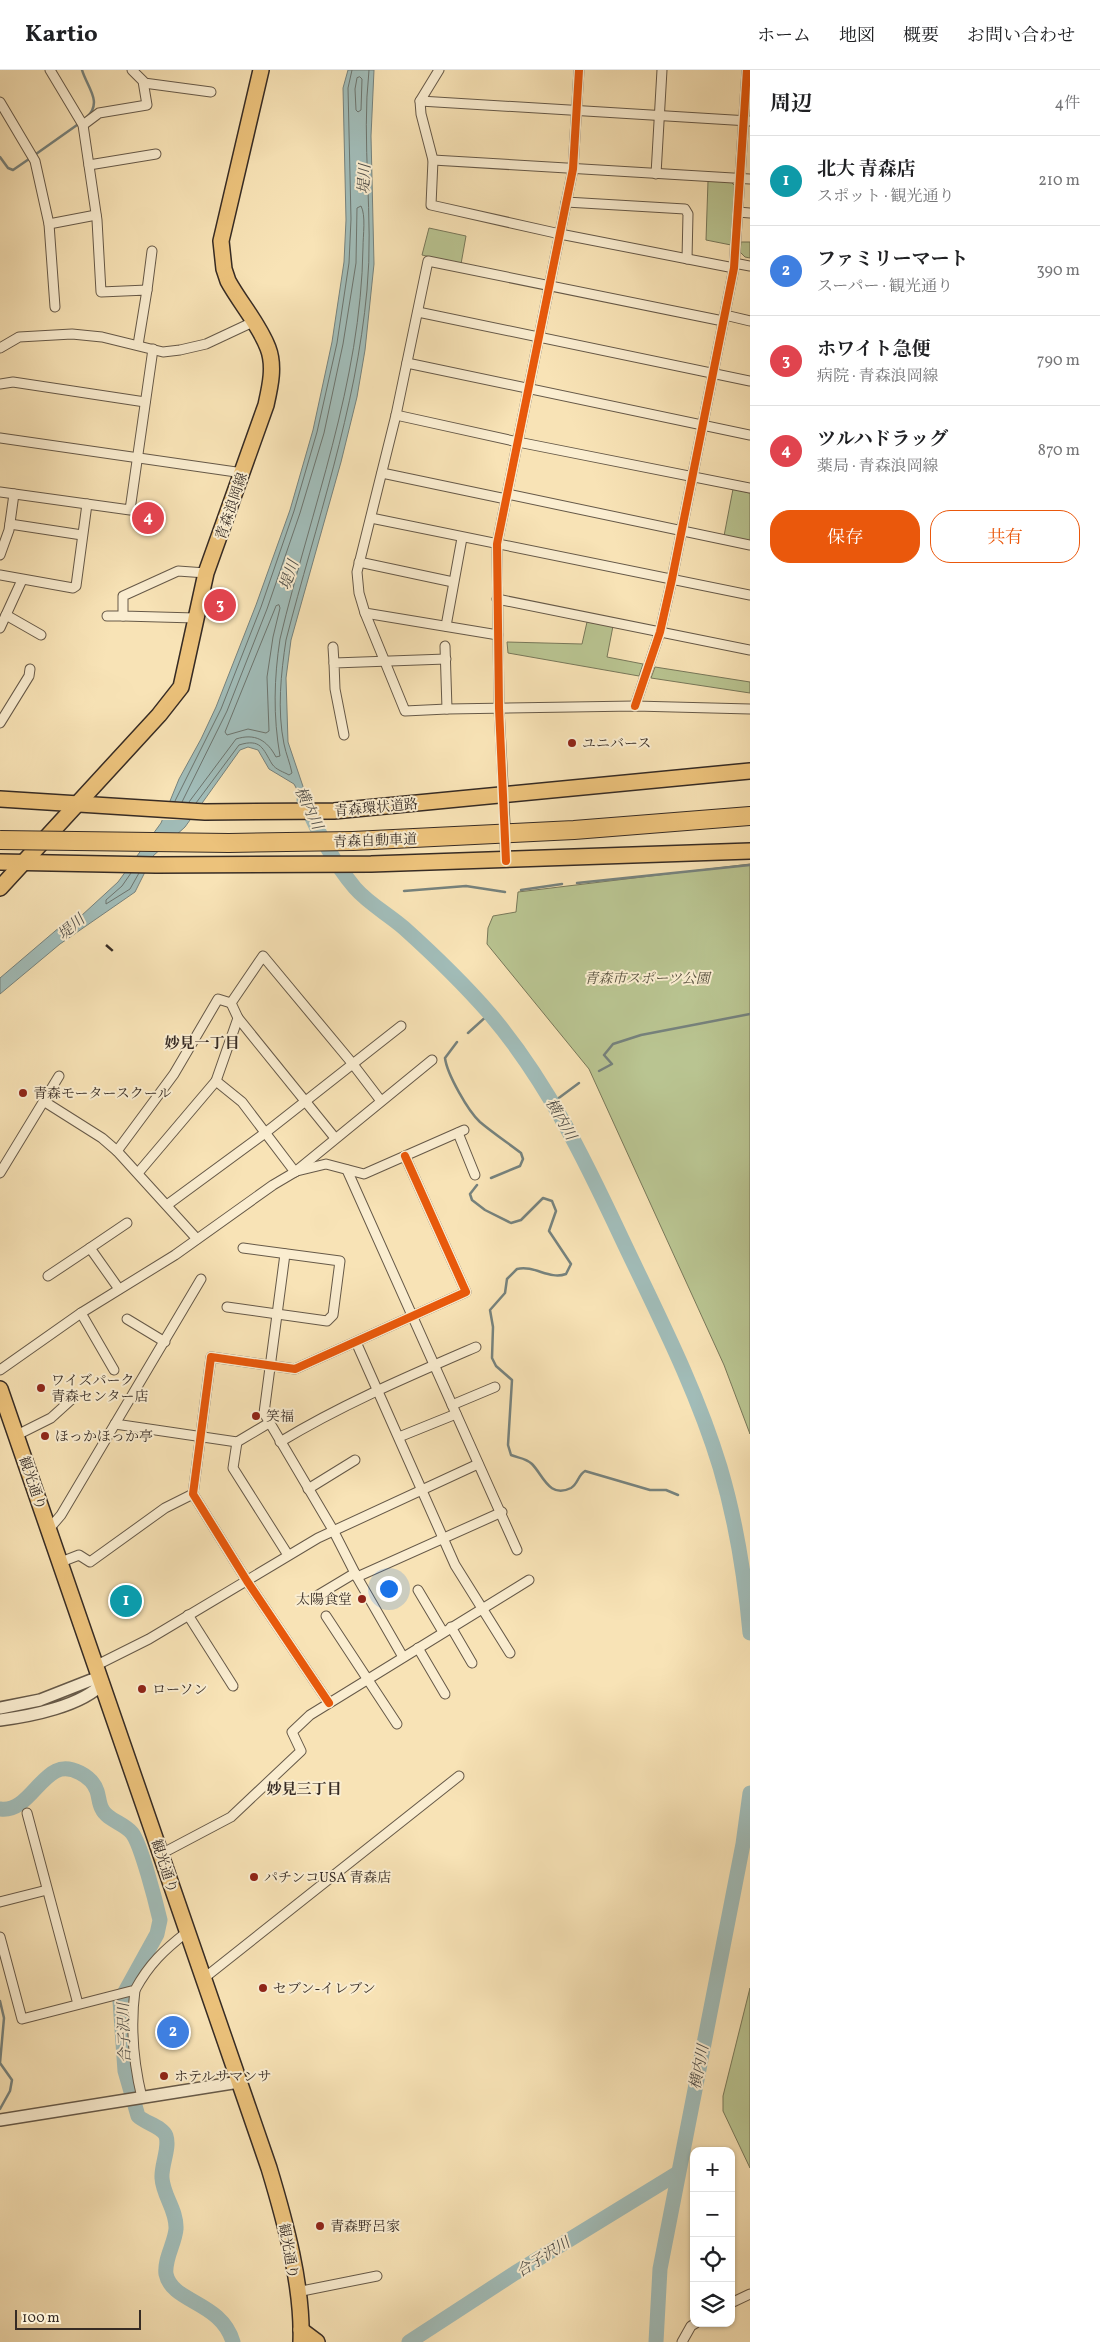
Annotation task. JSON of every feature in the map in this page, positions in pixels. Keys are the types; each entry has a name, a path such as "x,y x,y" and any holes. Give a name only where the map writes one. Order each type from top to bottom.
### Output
{"highway":[{"name":"青森自動車道","path":"0,840 180,843 353,841 574,830 750,816"}],"main road":[{"name":"青森浪岡線","path":"0,888 81,803 181,687 206,573 243,473 266,405 270,384 271,362 268,348 228,281 224,269 221,241 261,70"},
{"name":"青森環状道路","path":"0,799 205,812 334,812 750,771"},
{"path":"0,862 90,864 371,864 506,861 750,851"},
{"name":"観光通り","path":"0,1389 97,1665 279,2201 288,2234 297,2292 301,2336 317,2342"}],"street":[{"path":"50,70 83,124 96,215 101,292 148,290"},
{"path":"83,124 99,113 147,105 144,83 132,70"},
{"path":"439,70 420,101 421,114 433,160 430,205 560,234 687,259 750,266"},
{"path":"504,824 499,708 497,544 573,169 579,70"},
{"path":"656,174 662,70"},
{"path":"635,706 660,632 672,579 734,265 738,212 745,179 747,70"},
{"path":"144,83 211,92"},
{"path":"420,101 659,114 747,121"},
{"path":"0,102 35,162 49,224 55,306"},
{"path":"89,165 156,154"},
{"path":"433,160 745,179"},
{"path":"566,202 684,209 688,214 687,259"},
{"path":"738,212 750,213"},
{"path":"49,224 96,215"},
{"path":"138,345 148,290 152,251"},
{"path":"750,321 724,318 549,286 428,262 396,414 357,572 365,613 405,711 635,706 750,709"},
{"path":"418,312 750,381"},
{"path":"0,348 18,337 43,335 102,337 163,352 206,344 253,322"},
{"path":"0,492 130,510 153,349"},
{"path":"407,363 750,435"},
{"path":"0,384 13,382 145,402"},
{"path":"396,414 518,442 750,488"},
{"path":"0,438 243,473"},
{"path":"382,473 506,496 750,546"},
{"path":"0,555 10,524 14,494"},
{"path":"0,575 74,588 76,586 87,504"},
{"path":"371,518 750,596"},
{"path":"10,524 82,535"},
{"path":"446,626 462,538"},
{"path":"359,562 453,582"},
{"path":"123,616 123,596 178,571 206,573"},
{"path":"0,628 22,580"},
{"path":"497,599 750,650"},
{"path":"365,613 498,635"},
{"path":"6,616 41,634"},
{"path":"108,616 195,618"},
{"path":"446,646 447,709"},
{"path":"333,647 335,689 344,735"},
{"path":"334,663 446,659"},
{"path":"0,722 29,676 30,669"},
{"path":"505,843 506,861"},
{"path":"231,1003 263,956 381,1101"},
{"path":"117,1151 174,1074 218,999 231,1003 238,1018 335,1138"},
{"path":"138,1173 216,1080 238,1018"},
{"path":"167,1205 265,1133 401,1026"},
{"path":"0,1370 81,1313 174,1255 295,1172 432,1060"},
{"path":"0,1173 60,1076"},
{"path":"216,1080 242,1102 295,1172"},
{"path":"45,1102 102,1138 117,1151 197,1238"},
{"path":"295,1172 326,1164 364,1174 461,1131 475,1175"},
{"path":"329,1703 247,1581 193,1494 200,1435 211,1357 295,1369 466,1292 405,1156"},
{"path":"347,1170 478,1464 502,1512 517,1550"},
{"path":"48,1276 127,1223"},
{"path":"90,1248 119,1289"},
{"path":"227,1307 327,1321 333,1315 340,1260 243,1248"},
{"path":"285,1254 263,1406 264,1412 269,1424 333,1530 356,1575 403,1657"},
{"path":"49,1528 60,1515 201,1279"},
{"path":"81,1313 114,1370"},
{"path":"127,1318 165,1342"},
{"path":"356,1342 455,1565 510,1653"},
{"path":"280,1442 324,1415 378,1389 476,1347"},
{"path":"452,1405 495,1387"},
{"path":"17,1435 52,1418 72,1400"},
{"path":"399,1437 456,1414"},
{"path":"115,1424 200,1435 237,1442 269,1424"},
{"path":"237,1442 233,1468 288,1555"},
{"path":"308,1488 355,1460"},
{"path":"97,1665 126,1652 333,1530 478,1464"},
{"path":"61,1562 78,1556 90,1562 165,1508 193,1494"},
{"path":"315,1597 356,1575 502,1512"},
{"path":"160,1854 230,1817 301,1751 292,1732 310,1715 529,1580"},
{"path":"418,1590 443,1632"},
{"path":"188,1615 232,1686"},
{"path":"326,1616 396,1724"},
{"path":"451,1627 472,1663"},
{"path":"418,1648 446,1694"},
{"path":"0,1708 40,1700 91,1680 103,1683"},
{"path":"0,1720 23,1717 53,1708 94,1692 103,1683"},
{"path":"203,1979 459,1776"},
{"path":"27,1814 78,2004"},
{"path":"0,1902 47,1890"},
{"path":"136,2098 131,1991 159,1954 187,1932"},
{"path":"0,1937 22,2019 131,1991"},
{"path":"0,2120 240,2082"},
{"path":"297,2292 378,2276"},
{"path":"735,2301 750,2294"},
{"path":"682,2342 690,2327"}],"green space":[{"path":"708,181 731,182 735,186 731,245 706,240"},
{"path":"429,228 466,236 461,264 422,255"},
{"path":"741,242 750,242 750,258 745,257 740,252"},
{"path":"733,489 750,493 750,541 724,536"},
{"path":"587,622 613,626 607,657 643,664 639,676 508,653 507,642 582,644"},
{"path":"655,667 750,682 750,693 651,678"},
{"name":"青森市スポーツ公園","path":"750,864 750,1434 724,1365 589,1069 487,944 488,928 493,916 516,912 518,892"},
{"path":"750,1988 750,2168 723,2111 723,2096"}],"water":[{"name":"堤川","path":"348,70 374,70 371,136 374,264 365,350 357,397 341,462 291,640 286,678 288,742 316,825 294,784 269,769 258,750 248,747 240,750 185,827 153,856 135,892 60,944 0,994 0,978 61,926 81,916 118,882 161,823 179,779 216,707 256,605 290,510 313,430 332,342 344,262 346,220 343,88"}],"pier":[{"path":"167,801 205,803 193,820 159,820"}],"waterway":[{"path":"82,70 94,100 92,111 87,117"},
{"path":"36,154 77,125"},
{"path":"0,157 8,168 13,170 29,159"},
{"name":"横内川","path":"304,800 326,846 355,888 366,899 404,928 459,980 490,1014 529,1066 564,1122 608,1209 675,1351 710,1438 726,1487 735,1528 743,1570 750,1633"},
{"path":"577,883 750,865"},
{"path":"521,890 562,884"},
{"path":"404,891 466,886 505,892"},
{"name":"横内川","path":"360,892 367,892"},
{"path":"468,1033 489,1014"},
{"path":"599,1071 612,1064 604,1055 613,1044 641,1035 750,1014"},
{"path":"457,1042 445,1058 459,1092 475,1117 521,1153 523,1159 520,1166 491,1178"},
{"path":"552,1103 579,1083"},
{"path":"477,1185 470,1194 472,1200 485,1210 511,1223 521,1220 543,1198 552,1201 556,1211 549,1231 571,1264 566,1274 560,1275 524,1268 517,1269 507,1279 505,1293 490,1310 493,1327 492,1358 496,1366 512,1380 508,1445 511,1455 530,1462 547,1484 557,1490 563,1491 571,1488 585,1471 650,1490 666,1490 678,1495"},
{"name":"合子沢川","path":"0,1809 9,1809 16,1806 30,1795 49,1775 56,1771 62,1769 74,1770 86,1776 94,1786 104,1813 129,1830 136,1839 148,1874 160,1920 157,1934 120,2001 125,2071 138,2116 161,2130 166,2136 167,2146 162,2178 176,2222 166,2274 170,2284 177,2291 218,2318 227,2328 233,2342"},
{"name":"横内川","path":"656,2342 660,2269 743,1844 750,1793"},
{"path":"0,2001 4,2018 0,2063 12,2080 10,2091 0,2109"},
{"name":"合子沢川","path":"409,2342 515,2273 678,2173"}],"railway":[{"path":"106,945 114,952"}],"cycle path":[{"path":"506,861 499,708 497,544 573,169 579,70"},
{"path":"635,706 660,632 672,579 734,268 747,70"},
{"path":"329,1703 247,1581 193,1494 211,1357 295,1369 466,1292 405,1156"}],"place":[{"name":"ツルハドラッグ","path":"148,518"},
{"name":"ホワイト急便","path":"220,605"},
{"name":"ユニバース","path":"572,743"},
{"name":"青森モータースクール","path":"23,1093"},
{"name":"ワイズパーク 青森センター店","path":"41,1388"},
{"name":"笑福","path":"256,1416"},
{"name":"ほっかほっか亭","path":"45,1436"},
{"name":"太陽食堂","path":"362,1599"},
{"name":"北大 青森店","path":"126,1601"},
{"name":"ローソン","path":"142,1689"},
{"name":"パチンコUSA 青森店","path":"254,1877"},
{"name":"セブン-イレブン","path":"263,1988"},
{"name":"ファミリーマート","path":"173,2032"},
{"name":"ホテルサマンサ","path":"164,2076"},
{"name":"青森野呂家","path":"320,2226"}],"district":[{"name":"妙見一丁目","path":"202,1043"},
{"name":"妙見三丁目","path":"304,1789"}]}
